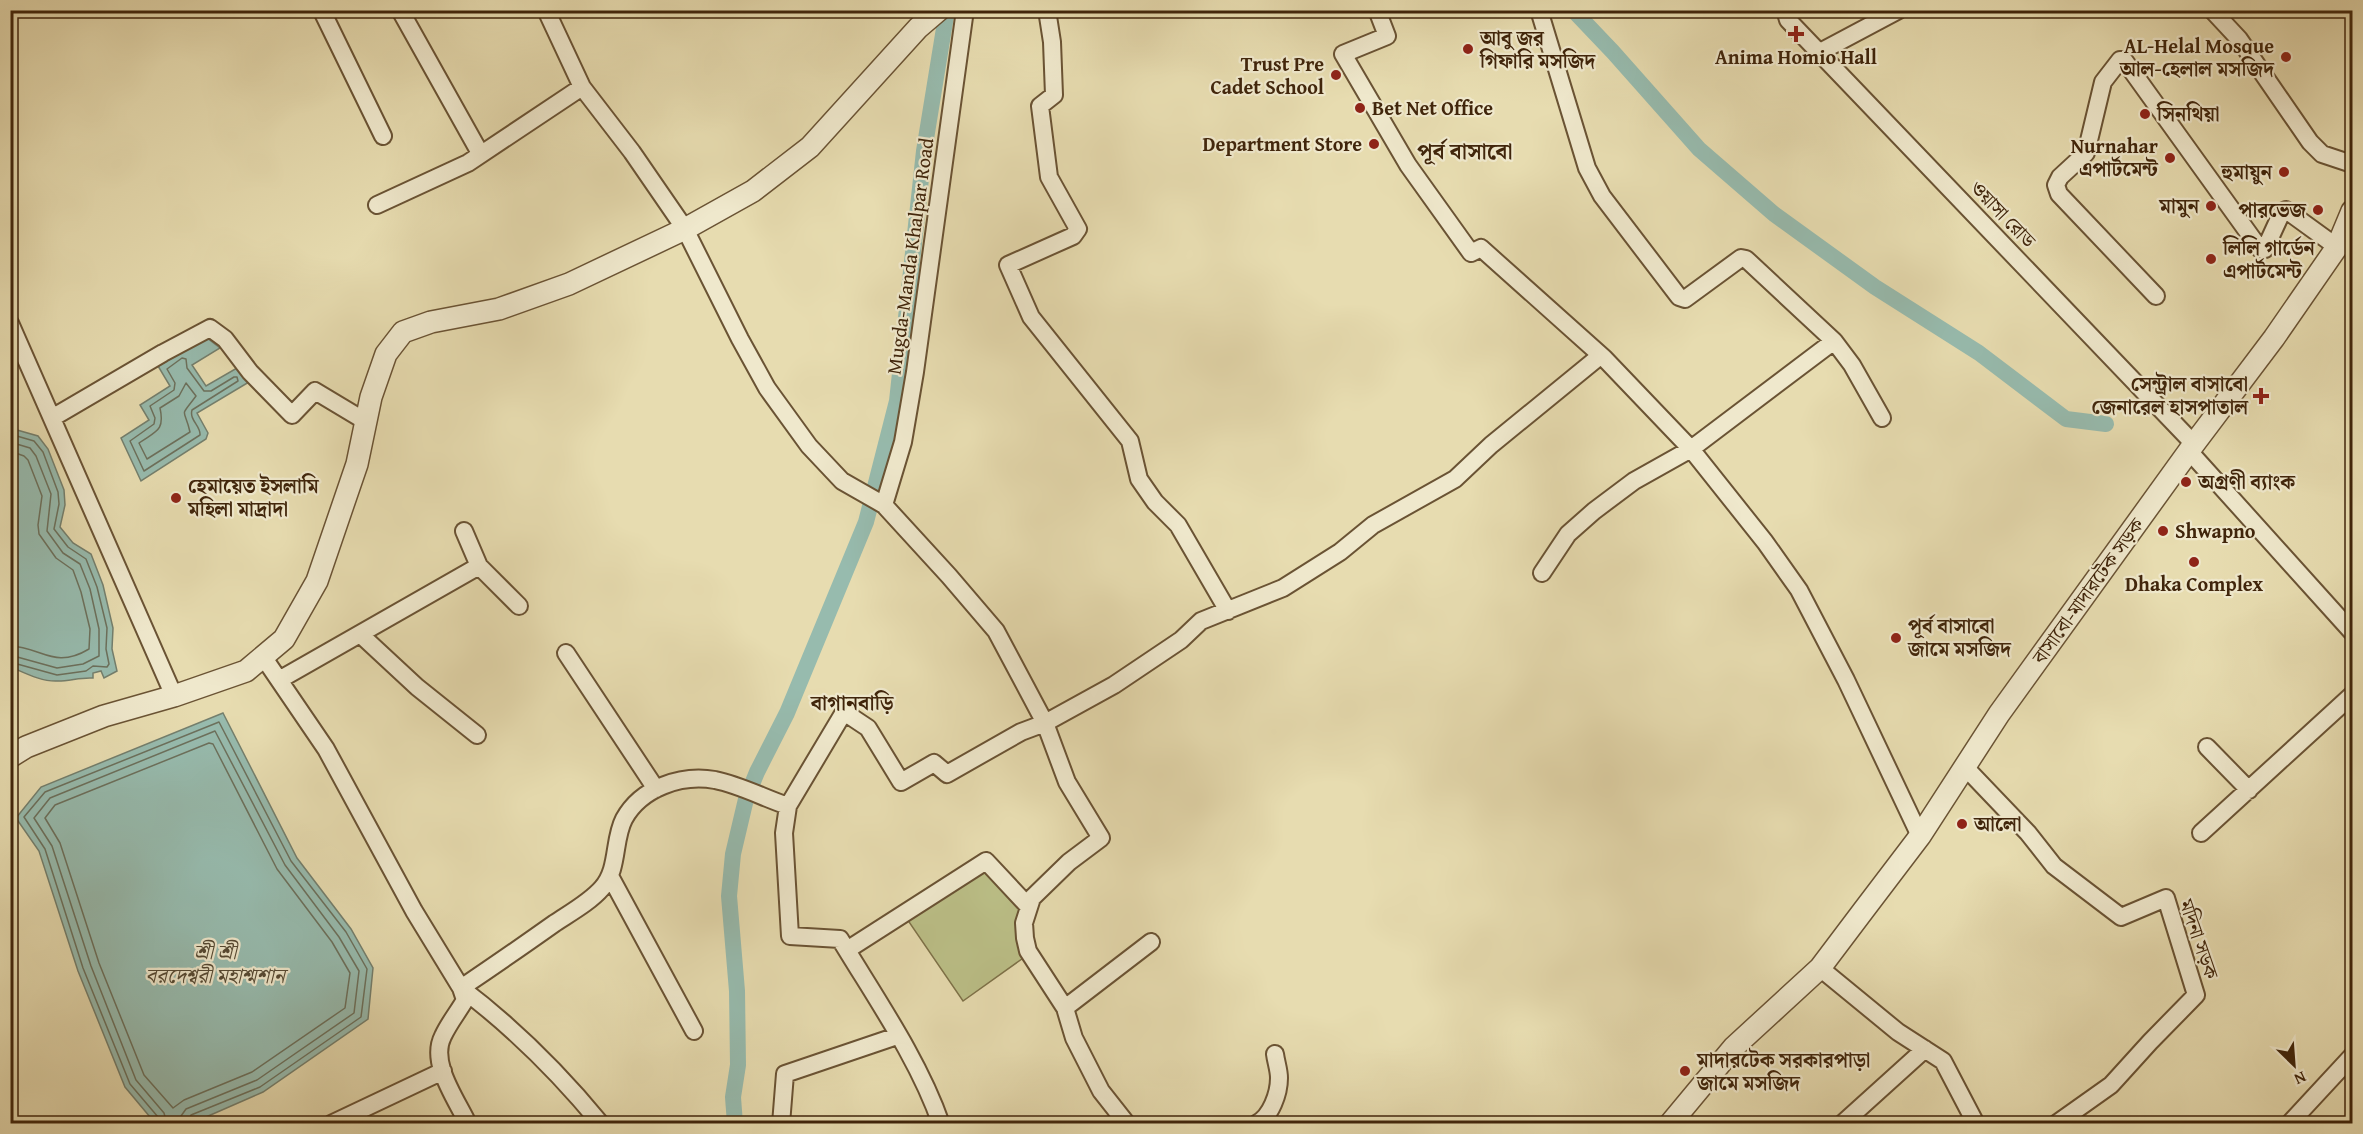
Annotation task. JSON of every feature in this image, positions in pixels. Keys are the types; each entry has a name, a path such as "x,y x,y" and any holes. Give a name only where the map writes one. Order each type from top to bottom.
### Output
{"street":[{"path":"400,10 480,153"},
{"path":"546,10 582,87 633,152 684,229 767,388 809,446 842,481 874,499 950,576 996,631 1045,723 1067,782 1101,838 1069,862 1032,898 1024,923 1028,951 1065,1008 1074,1038 1101,1091 1128,1124"},
{"name":"Mugda-Manda Khalpar Road","path":"874,499 903,442 915,372 965,10"},
{"path":"1047,10 1052,42 1054,95 1041,106 1049,177 1078,229 1073,236 1008,265 1031,317 1130,441 1139,479 1155,502 1178,525 1228,611"},
{"path":"1377,10 1387,36 1342,54 1408,165 1471,253 1481,248 1600,356 1691,449 1759,534 1799,590 1846,680 1920,836"},
{"path":"1539,10 1587,168 1602,196 1680,297 1685,299 1743,258 1834,341 1852,365 1882,418"},
{"name":"ওয়াসা রোড","path":"1785,10 1788,20 2192,448 2352,632"},
{"path":"1820,52 1879,16 1899,10"},
{"path":"2212,10 2239,39 2310,142 2322,154 2352,164"},
{"path":"322,11 383,136"},
{"path":"10,757 26,747 104,716 174,696 246,671 284,639 317,581 357,464 365,421 386,354 403,332 431,322 499,309 569,284 684,229 753,191 810,147 918,28 937,12"},
{"path":"2156,296 2059,194 2056,185 2060,177 2086,153 2103,82 2120,60 2124,60 2260,249 2265,249 2282,212 2286,210 2337,247"},
{"path":"377,205 468,163 582,87"},
{"name":"বাসাবো-মাদারটেক সড়ক","path":"1670,1124 1734,1047 1820,968 1920,836 1964,766 2192,448 2274,338 2337,247 2352,212"},
{"path":"10,323 174,696"},
{"path":"52,418 163,352 210,328 225,339 250,372 292,415 315,391 365,421"},
{"path":"1542,573 1568,534 1594,511 1634,480 1691,449 1834,341"},
{"path":"941,1124 934,1103 897,1035 840,939 790,936 784,833 788,807 844,712 868,728 901,782 934,763 947,774 1021,732 1045,723 1114,685 1181,640 1201,621 1283,588 1340,552 1373,525 1455,479 1491,445 1600,356"},
{"path":"464,531 479,566 519,606"},
{"path":"279,680 479,566"},
{"path":"361,635 417,687 477,735"},
{"path":"566,653 656,789"},
{"path":"264,658 326,749 414,911 461,988 465,1000 442,1037 438,1050 443,1071 468,1124"},
{"path":"2201,833 2352,695"},
{"path":"2208,747 2249,790"},
{"name":"মদিনা সড়ক","path":"1964,766 2028,832 2054,866 2121,917 2166,898 2196,995 2111,1085 2056,1124"},
{"path":"461,988 602,888 610,876 624,819 643,798 660,785 689,780 713,780 735,786 788,807"},
{"path":"847,950 986,861 1029,907"},
{"path":"610,876 694,1031"},
{"path":"1065,1008 1151,942"},
{"path":"1820,968 1898,1032 1943,1060 1976,1124"},
{"path":"461,988 498,1016 562,1077 601,1124"},
{"path":"781,1124 785,1074 897,1035"},
{"path":"1842,1124 1925,1049"},
{"path":"1256,1124 1269,1113 1274,1100 1279,1079 1275,1054"},
{"path":"2289,1124 2352,1056"},
{"path":"331,1124 443,1071"}],"green space":[{"path":"985,867 1020,909 1017,933 1019,944 1026,956 963,1001 907,919"}],"water":[{"path":"207,338 220,348 192,365 206,386 237,368 249,382 197,413 208,433 206,439 141,481 121,438 149,420 140,405 170,386 158,366"},
{"path":"10,428 38,436 48,449 64,490 65,505 60,527 73,543 91,554 103,585 113,628 112,649 117,671 104,678 101,671 93,673 93,678 52,681 34,677 11,667"},
{"name":"শ্রী শ্রী বরদেশ্বরী মহাশ্মশান","path":"223,713 297,858 351,929 373,968 368,1019 263,1092 206,1117 184,1123 155,1123 125,1087 78,971 39,851 16,818 41,787"}],"waterway":[{"path":"735,1124 733,1097 738,1065 737,991 729,896 733,854 746,799 787,713 866,522 897,401 924,151 947,10"},
{"path":"1573,10 1699,149 1774,214 1875,287 1979,353 2066,419 2106,424"}],"place":[{"name":"Anima Homio Hall","path":"1796,34"},
{"name":"আবু জর গিফারি মসজিদ","path":"1468,49"},
{"name":"AL-Helal Mosque আল-হেলাল মসজিদ","path":"2286,57"},
{"name":"Trust Pre Cadet School","path":"1336,75"},
{"name":"Bet Net Office","path":"1360,108"},
{"name":"সিনথিয়া","path":"2145,114"},
{"name":"Department Store","path":"1374,144"},
{"name":"Nurnahar এপার্টমেন্ট","path":"2170,158"},
{"name":"হুমায়ুন","path":"2284,172"},
{"name":"মামুন","path":"2211,206"},
{"name":"পারভেজ","path":"2318,210"},
{"name":"লিলি গার্ডেন এপার্টমেন্ট","path":"2211,259"},
{"name":"সেন্ট্রাল বাসাবো জেনারেল হাসপাতাল","path":"2261,396"},
{"name":"অগ্রণী ব্যাংক","path":"2186,482"},
{"name":"হেমায়েত ইসলামি মহিলা মাদ্রাদা","path":"176,498"},
{"name":"Shwapno","path":"2163,531"},
{"name":"Dhaka Complex","path":"2194,562"},
{"name":"পূর্ব বাসাবো জামে মসজিদ","path":"1896,638"},
{"name":"আলো","path":"1962,824"},
{"name":"মাদারটেক সরকারপাড়া জামে মসজিদ","path":"1685,1071"}],"district":[{"name":"পূর্ব বাসাবো","path":"1465,151"},
{"name":"বাগানবাড়ি","path":"852,703"}]}
